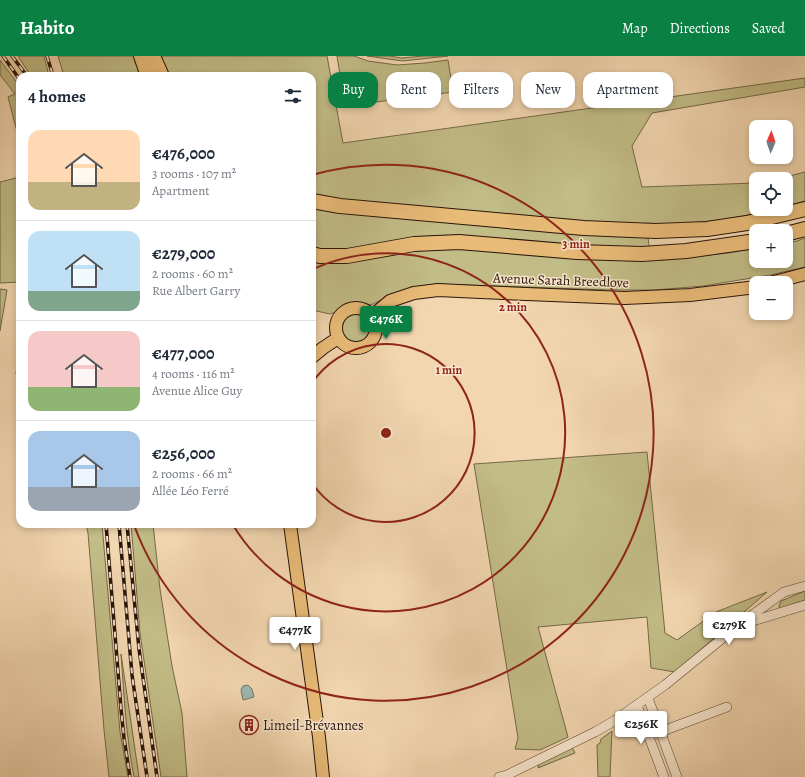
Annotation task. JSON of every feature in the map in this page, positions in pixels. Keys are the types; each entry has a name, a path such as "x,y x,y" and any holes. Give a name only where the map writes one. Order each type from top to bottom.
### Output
{"highway":[{"path":"140,56 146,72"},
{"path":"153,56 160,72"},
{"path":"316,202 340,206 584,228 654,232 707,230 748,223 805,209"},
{"path":"793,232 805,229"},
{"path":"316,255 347,256 414,244 459,242 577,252 642,254 686,252 749,242"}],"main road":[{"path":"793,277 805,274"},
{"name":"Avenue Sarah Breedlove","path":"372,316 390,301 414,293 438,290 625,298 690,295 749,288"},
{"path":"355,308 363,310 372,316 376,327 375,336 370,343 363,348 356,349 348,347 338,338 335,330 337,321 341,315 348,310 355,308"},
{"path":"316,354 338,338"},
{"path":"291,528 319,737 323,777"}],"street":[{"path":"499,777 595,732 614,721 648,698 740,624 784,592 805,586"},
{"path":"740,624 805,605"},
{"path":"648,698 677,777"},
{"path":"637,705 664,777"},
{"path":"660,732 727,707"}],"shaded area":[{"path":"18,56 44,56 48,72 28,72"},
{"path":"58,56 327,56 330,72 328,72 328,108 337,108 343,143 592,108 673,108 673,97 805,78 805,87 652,113 632,146 642,187 749,183 749,215 722,220 684,224 646,223 651,260 728,253 749,249 749,268 793,268 793,242 805,238 805,267 770,275 749,276 749,278 703,286 655,290 609,290 437,284 383,299 371,305 366,304 330,314 316,311 316,72 63,72"},
{"path":"337,56 354,56 368,61 397,65 448,60 450,72 449,93 441,94 441,72 386,72 386,101 378,102 378,72 340,72"},
{"path":"367,56 389,56 402,58 448,56 403,61"},
{"path":"0,60 16,82 16,128 8,97 15,94 0,75"},
{"path":"805,172 805,201 793,204 793,175"},
{"path":"16,178 16,282 0,283 0,182"},
{"path":"0,289 7,290 0,331"},
{"path":"356,314 366,318 370,328 366,338 356,342 346,338 342,328 346,318"},
{"path":"647,452 665,633 677,640 716,612 767,592 675,672 651,668 647,617 538,627 568,737 540,750 515,749 518,738 474,464"},
{"path":"87,528 102,528 120,732 128,777 109,777"},
{"path":"131,528 153,528 160,589 172,666 182,713 187,777 161,777 140,633"},
{"path":"805,591 805,600 779,609 781,601"},
{"path":"121,654 139,777 134,777 129,746"},
{"path":"612,731 610,777 598,777 597,745 600,743 601,739"},
{"path":"571,748 575,753 538,768 539,764"}],"water":[{"path":"248,685 252,689 254,697 243,700 241,690 243,686"}],"railway":[{"path":"3,56 16,74"},
{"path":"12,56 24,72"},
{"path":"47,56 52,72"},
{"path":"106,528 121,709 130,777"},
{"path":"119,528 132,675 147,777"},
{"path":"127,528 139,649 157,777"}],"place":[{"name":"Limeil-Brévannes","path":"249,725"}]}
